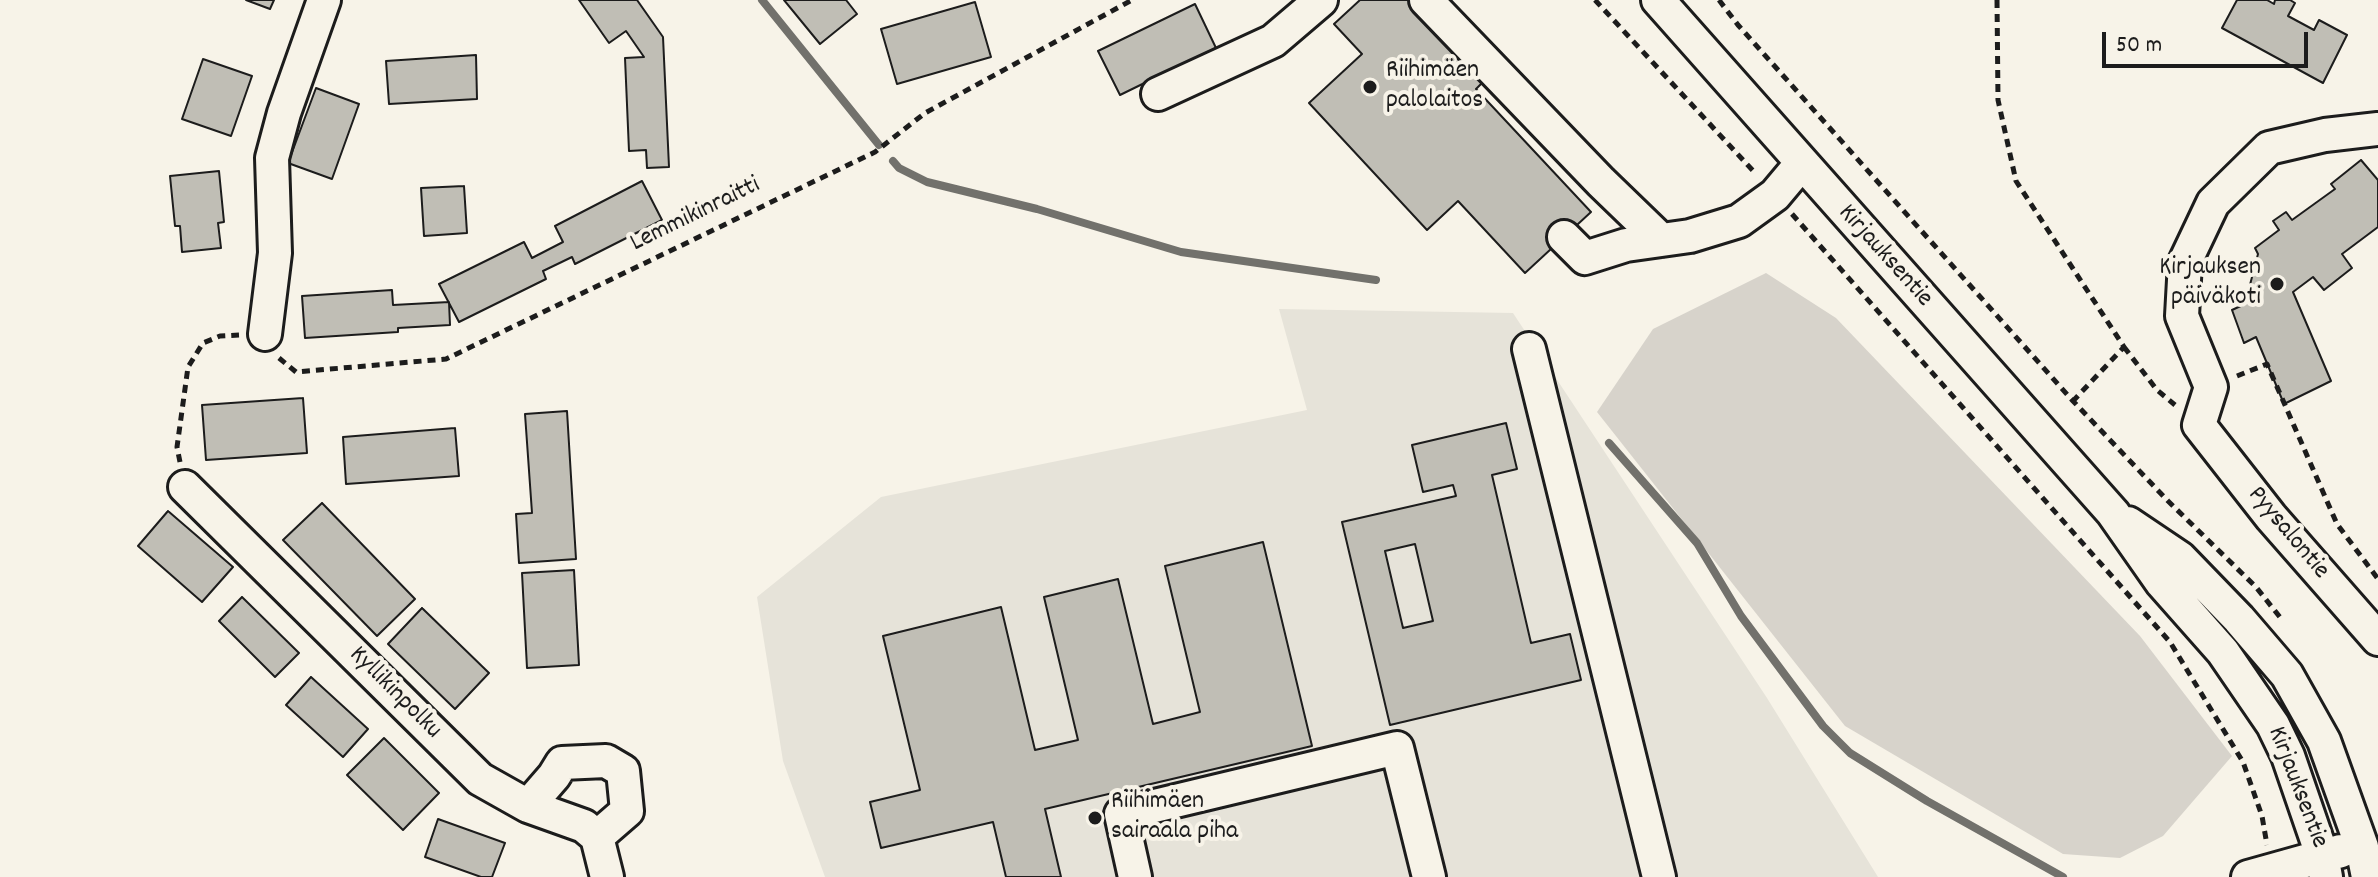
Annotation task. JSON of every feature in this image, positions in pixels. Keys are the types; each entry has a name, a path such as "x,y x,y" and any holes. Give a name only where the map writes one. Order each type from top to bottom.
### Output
{"street":[{"path":"265,334 275,253 272,158 284,113 324,0"},
{"path":"1158,94 1273,41 1321,0"},
{"path":"1426,0 1661,240"},
{"name":"Kirjauksentie","path":"1658,0 2113,513 2162,583 2223,652 2273,725 2288,756 2324,866"},
{"path":"2211,387 2182,316 2185,262 2213,203 2269,148 2325,135 2378,129"},
{"path":"1564,237 1585,258 1626,245 1690,236 1739,221 1775,195 1801,164"},
{"path":"1529,349 1659,877"},
{"name":"Pyysalontie","path":"2211,387 2199,425 2271,517 2378,639"},
{"name":"Kyllikinpolku","path":"185,487 480,779 528,806 584,826 597,837"},
{"name":"Kirjauksentie","path":"2113,513 2180,558 2287,675 2309,709 2324,741 2369,856"},
{"path":"1135,877 1121,814 1397,748 1429,877"},
{"path":"528,806 562,763 606,761 623,771 627,811 597,837 607,877"},
{"path":"2248,877 2369,856"}],"path":[{"name":"Lemmikinraitti","path":"265,334 274,354 296,372 446,359 875,152 925,113 1132,0"},
{"path":"1595,0 1775,195 2170,642 2243,762 2262,816"},
{"path":"1719,0 2073,401 2168,501 2256,587 2289,629"},
{"path":"1997,0 1998,100 2016,181 2124,347 2157,390 2177,406 2211,387 2267,364 2337,524 2378,579"},
{"path":"185,487 177,447 188,367 203,343 212,339 265,334"},
{"path":"2073,401 2124,347"}],"shaded area":[{"path":"1766,273 1836,318 2140,636 2232,756 2163,836 2120,858 2063,854 1845,726 1597,412 1653,329"},
{"path":"1279,309 1513,313 1767,698 1878,877 825,877 783,761 757,597 881,497 1307,410"}],"building":[{"path":"246,0 274,0 270,9"},
{"path":"579,0 637,0 663,37 669,167 647,168 646,150 629,151 625,58 644,57 626,31 609,43"},
{"path":"784,0 846,0 857,14 820,44"},
{"path":"1360,0 1410,0 1484,81 1476,89 1591,212 1525,273 1458,201 1427,230 1309,103 1362,54 1334,24"},
{"path":"2237,0 2267,0 2274,4 2275,0 2290,0 2295,3 2288,16 2314,30 2319,20 2347,35 2323,83 2222,28"},
{"path":"975,2 991,57 897,84 881,29"},
{"path":"1195,4 1216,48 1120,95 1098,51"},
{"path":"476,55 477,99 389,104 386,61"},
{"path":"203,59 252,76 231,136 182,119"},
{"path":"316,88 359,104 332,179 288,163"},
{"name":"Kirjauksen päiväkoti","path":"2361,160 2378,180 2378,227 2342,254 2352,268 2324,290 2313,277 2293,292 2331,381 2284,404 2256,337 2244,343 2232,310 2245,304 2258,254 2255,248 2279,230 2273,221 2286,212 2292,220 2335,189 2331,184"},
{"path":"219,171 224,222 218,223 221,248 182,252 180,226 175,226 170,176"},
{"path":"642,181 662,220 575,264 572,257 543,271 546,279 459,322 439,284 524,242 532,258 563,242 555,226"},
{"path":"464,186 467,233 424,236 421,188"},
{"path":"392,290 393,305 449,302 450,325 305,338 302,296"},
{"path":"303,398 307,453 206,460 202,405"},
{"path":"567,411 576,559 519,563 516,514 532,513 525,414"},
{"path":"1506,423 1517,469 1492,475 1531,643 1570,634 1581,680 1390,725 1342,522 1456,496 1453,485 1423,492 1412,445","holes":["1415,544 1433,621 1403,628 1385,551"]},
{"path":"455,428 459,476 346,484 343,437"},
{"path":"322,503 415,599 377,636 283,540"},
{"path":"168,511 233,567 202,602 138,546"},
{"path":"1263,542 1312,746 1045,809 1061,877 1006,877 993,822 881,848 870,802 920,790 883,636 1001,607 1035,750 1078,740 1044,597 1118,579 1153,724 1200,712 1165,566"},
{"path":"574,570 579,665 527,668 522,573"},
{"path":"242,597 299,653 275,677 219,621"},
{"path":"422,608 489,673 455,709 388,644"},
{"path":"311,677 368,729 343,757 286,705"},
{"path":"384,738 439,793 403,830 347,775"},
{"path":"438,819 505,843 492,877 481,877 425,857"}],"waterway":[{"path":"762,0 879,145"},
{"path":"893,161 899,168 927,182 1037,209 1181,252 1376,280"},
{"path":"1609,443 1697,543 1741,616 1823,726 1850,753 1927,801 2063,877"}],"place":[{"name":"Riihimäen palolaitos","path":"1370,87"},
{"name":"Kirjauksen päiväkoti","path":"2277,284"},
{"name":"Riihimäen sairaala piha","path":"1095,818"}]}
